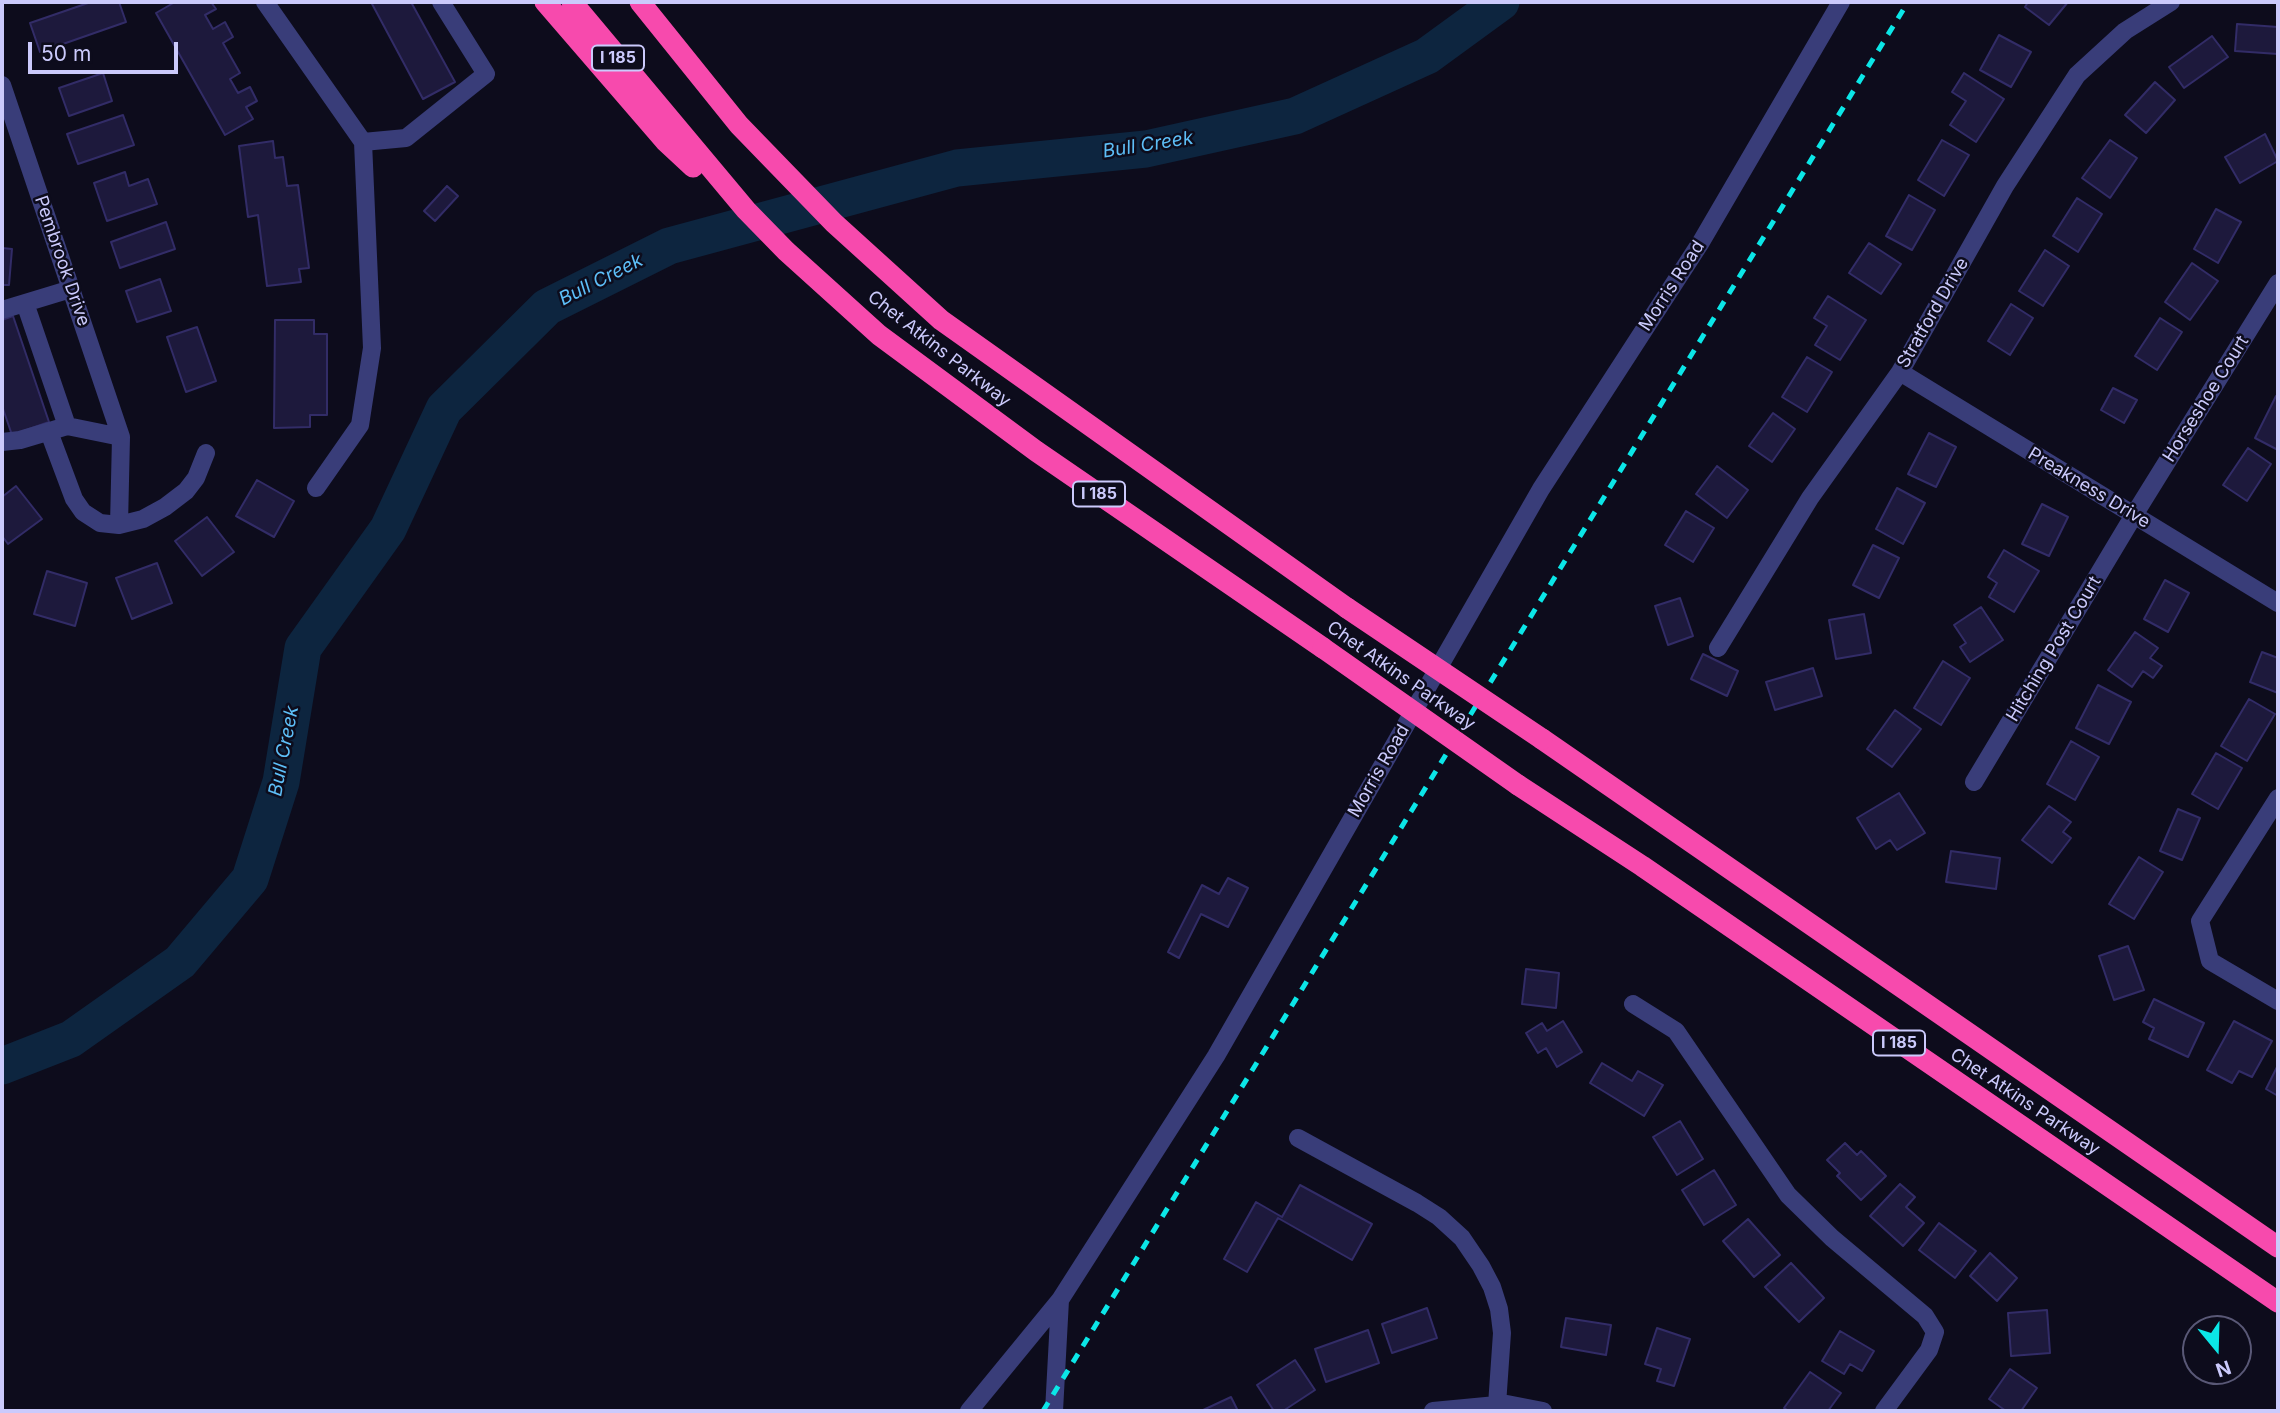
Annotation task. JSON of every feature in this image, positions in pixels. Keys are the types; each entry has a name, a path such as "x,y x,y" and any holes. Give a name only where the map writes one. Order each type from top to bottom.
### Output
{"highway":[{"path":"545,2 665,141 786,251"},
{"name":"Chet Atkins Parkway","path":"572,2 713,173 786,251 879,335 1036,451 1518,785 1653,874 2278,1302"},
{"name":"Chet Atkins Parkway","path":"640,2 739,125 834,223 941,320 1347,608 1542,739 2278,1247"}],"street":[{"path":"265,2 363,142 372,348 360,425 316,488"},
{"path":"363,142 406,138 486,74 441,2"},
{"name":"Morris Road","path":"1054,1411 1060,1300 1216,1056 1541,489 1701,242 1841,2"},
{"name":"Stratford Drive","path":"1718,648 1810,498 1900,372 2005,186 2077,75 2125,32 2171,2"},
{"name":"Pembrook Drive","path":"2,85 121,437 119,525"},
{"name":"Horseshoe Court","path":"2134,515 2278,283"},
{"path":"2,310 71,289"},
{"path":"25,303 74,499 83,512 100,523 119,525 143,519 186,491 196,478 206,453"},
{"name":"Preakness Drive","path":"1900,372 2278,603"},
{"path":"2,442 20,440 58,429 121,437"},
{"name":"Hitching Post Court","path":"1973,782 2134,515"},
{"path":"2278,798 2200,921 2210,961 2278,1001"},
{"path":"1633,1004 1676,1031 1788,1195 1832,1238 1925,1316 1935,1332 1929,1350 1884,1411"},
{"path":"1298,1138 1417,1203 1462,1238 1481,1265 1499,1310 1502,1333 1497,1405"},
{"path":"969,1411 1060,1300"},
{"path":"1433,1411 1507,1404 1543,1411"}],"building":[{"path":"91,2 119,2 126,22 40,52 30,23"},
{"path":"175,2 211,2 216,9 205,15 213,29 225,22 233,37 223,43 240,73 230,79 238,93 250,87 257,101 246,107 253,119 225,135 156,13"},
{"path":"371,2 411,2 455,82 423,99"},
{"path":"2028,2 2068,2 2049,25 2025,7"},
{"path":"2237,24 2278,27 2278,54 2235,51"},
{"path":"1999,35 2031,52 2011,87 1980,70"},
{"path":"2212,36 2228,57 2184,88 2169,67"},
{"path":"103,73 112,101 69,116 59,88"},
{"path":"1964,73 2004,99 1976,142 1950,125 1966,101 1952,92"},
{"path":"2155,82 2175,100 2146,133 2125,115"},
{"path":"123,115 134,145 78,164 67,134"},
{"path":"2265,134 2278,161 2240,183 2225,157"},
{"path":"1942,140 1969,155 1944,196 1918,180"},
{"path":"2110,140 2137,158 2110,198 2082,178"},
{"path":"273,141 275,158 283,157 287,186 298,185 309,268 299,269 301,282 267,286 258,215 248,217 239,146"},
{"path":"125,172 129,186 148,179 157,204 107,221 94,183"},
{"path":"447,186 458,196 435,221 424,211"},
{"path":"1909,195 1935,210 1912,250 1886,236"},
{"path":"2077,198 2102,214 2078,252 2053,236"},
{"path":"2216,209 2241,222 2218,263 2194,249"},
{"path":"166,222 175,249 120,268 111,242"},
{"path":"1869,243 1901,264 1881,294 1849,273"},
{"path":"2,248 12,249 9,285 2,285"},
{"path":"2045,250 2069,266 2043,306 2019,291"},
{"path":"2192,263 2218,281 2190,320 2165,302"},
{"path":"160,279 171,311 137,322 126,291"},
{"path":"1828,296 1866,320 1840,360 1815,345 1827,326 1814,318"},
{"path":"2011,304 2033,318 2010,355 1988,341"},
{"path":"13,316 49,422 12,435 2,406 2,320"},
{"path":"2160,318 2182,332 2157,370 2135,356"},
{"path":"275,320 314,320 314,334 327,334 327,415 310,415 310,427 274,428"},
{"path":"197,327 216,381 186,392 167,337"},
{"path":"1807,357 1832,372 1807,412 1782,397"},
{"path":"2113,388 2137,400 2124,423 2101,410"},
{"path":"2276,396 2278,397 2278,450 2255,438"},
{"path":"1773,413 1795,429 1772,462 1749,446"},
{"path":"1929,433 1956,447 1936,487 1908,474"},
{"path":"2248,448 2271,464 2247,501 2223,485"},
{"path":"1717,466 1748,490 1727,518 1696,494"},
{"path":"257,480 294,501 274,537 236,516"},
{"path":"16,486 42,519 8,544 2,536 2,497"},
{"path":"1897,488 1925,503 1903,544 1876,529"},
{"path":"2042,504 2068,517 2049,556 2022,544"},
{"path":"1686,511 1714,528 1693,562 1665,545"},
{"path":"207,517 234,552 202,576 175,541"},
{"path":"1873,545 1899,558 1879,598 1853,585"},
{"path":"2004,550 2039,571 2014,612 1989,597 1997,583 1988,577"},
{"path":"157,563 172,603 132,619 116,578"},
{"path":"47,571 87,583 75,626 34,614"},
{"path":"2165,580 2189,593 2168,632 2144,619"},
{"path":"1680,598 1693,636 1668,645 1655,606"},
{"path":"1981,607 2003,640 1970,662 1960,647 1966,643 1954,625"},
{"path":"1864,614 1871,653 1836,659 1829,620"},
{"path":"2135,632 2158,648 2150,658 2162,666 2153,678 2143,671 2132,687 2108,670"},
{"path":"2262,652 2278,658 2278,693 2250,682"},
{"path":"1703,654 1738,671 1727,696 1691,679"},
{"path":"1943,661 1970,678 1941,725 1914,708"},
{"path":"1813,668 1822,696 1775,710 1766,682"},
{"path":"2098,685 2131,702 2109,744 2076,728"},
{"path":"2249,699 2275,714 2247,761 2221,746"},
{"path":"1895,710 1921,729 1892,767 1867,749"},
{"path":"2071,741 2099,757 2075,800 2047,784"},
{"path":"2216,753 2242,768 2218,809 2192,794"},
{"path":"1899,793 1925,833 1897,850 1890,840 1876,849 1857,818"},
{"path":"2049,806 2071,822 2063,832 2071,838 2052,863 2022,840"},
{"path":"2178,809 2200,818 2182,860 2160,851"},
{"path":"1951,851 2000,858 1996,889 1946,882"},
{"path":"2139,857 2163,872 2134,919 2109,904"},
{"path":"1228,878 1248,888 1228,927 1201,914 1179,958 1168,952 1202,885 1219,894"},
{"path":"2128,946 2144,990 2114,1000 2099,956"},
{"path":"1526,969 1559,973 1556,1008 1522,1004"},
{"path":"2154,999 2204,1023 2188,1057 2149,1039 2154,1028 2143,1022"},
{"path":"1563,1021 1582,1052 1557,1067 1546,1048 1538,1053 1526,1033 1542,1023 1547,1031"},
{"path":"2234,1021 2272,1041 2252,1077 2239,1071 2232,1083 2207,1070"},
{"path":"1602,1063 1632,1081 1638,1071 1663,1085 1644,1116 1590,1083"},
{"path":"2278,1065 2278,1096 2266,1089"},
{"path":"1680,1121 1703,1159 1677,1175 1653,1137"},
{"path":"1845,1143 1857,1155 1861,1151 1886,1176 1861,1200 1837,1176 1840,1173 1827,1160"},
{"path":"1714,1170 1736,1205 1704,1225 1682,1190"},
{"path":"1900,1184 1915,1197 1906,1207 1924,1223 1903,1246 1870,1216"},
{"path":"1300,1185 1372,1224 1352,1260 1278,1218 1247,1272 1224,1259 1256,1202 1282,1217"},
{"path":"1748,1219 1780,1255 1754,1277 1723,1241"},
{"path":"1939,1223 1976,1251 1955,1278 1919,1250"},
{"path":"1990,1253 2017,1278 1997,1301 1970,1276"},
{"path":"1791,1263 1824,1298 1799,1322 1765,1287"},
{"path":"1427,1308 1437,1338 1392,1353 1382,1324"},
{"path":"2047,1310 2050,1353 2011,1356 2008,1313"},
{"path":"1566,1318 1611,1325 1606,1355 1561,1347"},
{"path":"1657,1328 1690,1339 1674,1386 1657,1381 1661,1369 1645,1364"},
{"path":"1368,1330 1379,1363 1326,1382 1315,1349"},
{"path":"1840,1331 1874,1351 1862,1371 1850,1364 1844,1374 1822,1361"},
{"path":"1295,1360 1315,1390 1283,1411 1274,1411 1257,1385"},
{"path":"2010,1369 2037,1388 2021,1411 2006,1411 1989,1399"},
{"path":"1810,1372 1841,1393 1828,1411 1789,1411 1784,1408"},
{"path":"1231,1397 1238,1411 1201,1411"}],"waterway":[{"name":"Bull Creek","path":"2,1066 71,1039 180,962 250,879 281,782 303,648 388,529 444,409 547,307 669,246 957,168 1146,149 1295,116 1427,56 1501,2"}],"railway":[{"path":"1043,1411 1908,2"}]}
